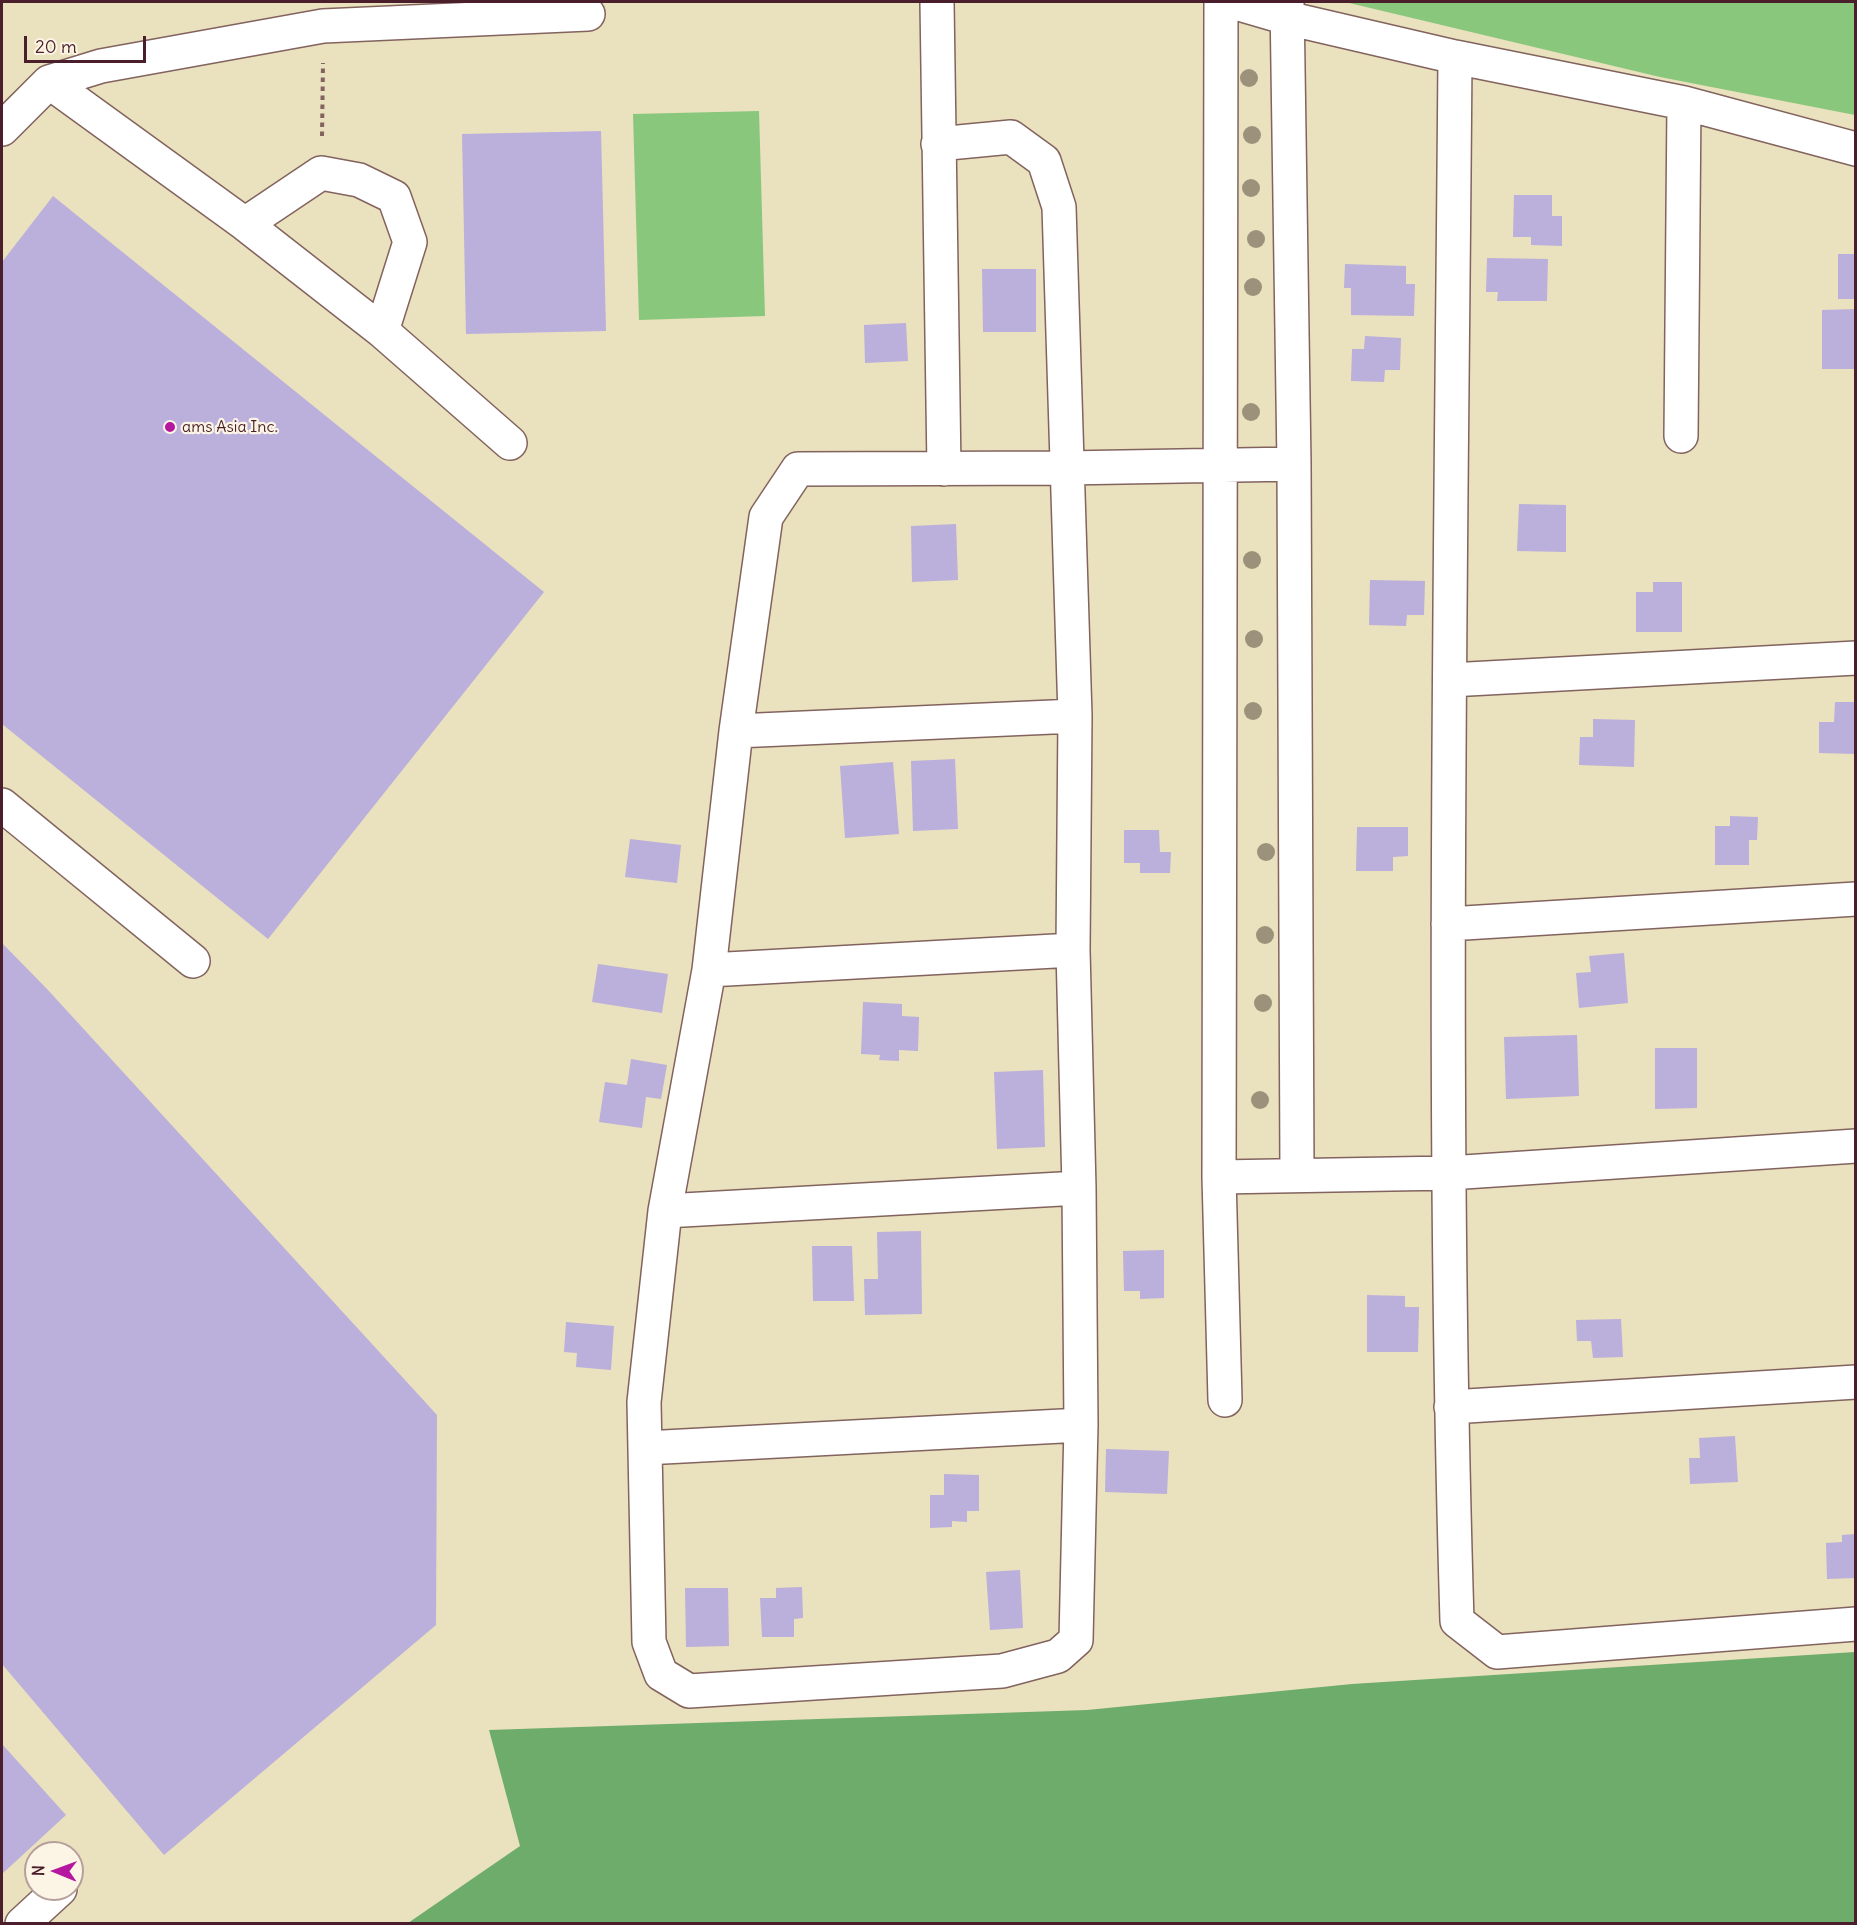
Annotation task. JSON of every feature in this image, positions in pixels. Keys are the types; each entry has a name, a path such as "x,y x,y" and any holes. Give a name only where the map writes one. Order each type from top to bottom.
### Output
{"street":[{"path":"937,2 944,469"},
{"path":"1221,2 1219,1177 1225,1400"},
{"path":"1232,2 1287,10 1455,57 1684,103 1856,149"},
{"path":"1287,10 1294,464 1297,1175"},
{"path":"2,129 49,82 101,66 323,26 588,14"},
{"path":"1455,57 1448,924 1450,1407 1457,1621 1497,1652 1856,1624"},
{"path":"49,82 245,224 382,331 510,443"},
{"path":"1681,436 1684,103"},
{"path":"938,144 1011,137 1044,161 1059,207 1066,468 1075,716 1073,950 1079,1188 1081,1425 1076,1640 1058,1656 1002,1671 689,1691 661,1674 649,1642 644,1402 665,1211 709,970 736,731 766,517 798,469 1066,468 1294,464"},
{"path":"245,224 321,173 359,180 394,197 410,242 382,331"},
{"path":"1450,680 1856,658"},
{"path":"736,731 1075,716"},
{"path":"2,805 193,961"},
{"path":"1448,924 1856,899"},
{"path":"709,970 1073,950"},
{"path":"1219,1177 1449,1173 1856,1146"},
{"path":"665,1211 1079,1188"},
{"path":"1450,1407 1856,1382"},
{"path":"645,1448 1081,1425"},
{"path":"22,1923 47,1901"}],"path":[{"path":"321,173 323,26"}],"green space":[{"path":"1345,2 1855,2 1855,115 1660,77"},
{"path":"759,111 765,316 639,320 633,114"},
{"path":"1855,1652 1855,1923 408,1923 520,1846 489,1730 1087,1710 1352,1684"}],"building":[{"path":"601,131 606,331 466,334 462,134"},
{"path":"1514,195 1552,195 1552,216 1562,216 1562,246 1531,245 1531,237 1513,237"},
{"name":"ams Asia Inc.","path":"53,196 544,592 268,939 2,724 2,262"},
{"path":"1838,254 1856,254 1856,299 1838,299"},
{"path":"1487,258 1548,259 1547,301 1497,301 1498,292 1486,292"},
{"path":"1345,264 1406,266 1406,284 1415,284 1414,316 1351,315 1351,288 1344,288"},
{"path":"982,269 1036,269 1036,332 983,332"},
{"path":"1856,309 1856,369 1822,369 1822,310"},
{"path":"906,323 908,361 865,363 864,325"},
{"path":"1365,336 1401,338 1400,370 1385,370 1384,382 1351,381 1352,349 1364,349"},
{"path":"1519,504 1566,505 1566,552 1517,551"},
{"path":"956,524 958,580 912,582 911,526"},
{"path":"1370,580 1425,581 1424,615 1407,615 1406,626 1369,625"},
{"path":"1653,582 1682,582 1682,632 1636,632 1636,592 1653,592"},
{"path":"1835,702 1856,702 1856,754 1819,753 1819,722 1834,722"},
{"path":"1593,719 1635,720 1634,767 1579,765 1580,737 1593,737"},
{"path":"955,759 958,829 913,831 911,761"},
{"path":"893,762 899,834 845,838 840,766"},
{"path":"1730,816 1758,817 1757,840 1749,840 1749,865 1715,865 1715,826 1730,826"},
{"path":"1357,827 1408,827 1408,856 1393,857 1393,871 1356,871"},
{"path":"1124,830 1159,830 1160,852 1171,852 1170,873 1140,873 1140,863 1124,863"},
{"path":"630,839 681,845 677,883 625,877"},
{"path":"2,943 47,989 437,1415 436,1625 164,1855 2,1664"},
{"path":"1624,953 1628,1003 1579,1008 1576,973 1591,972 1589,956"},
{"path":"598,964 668,974 662,1013 592,1002"},
{"path":"863,1002 902,1004 902,1016 919,1017 918,1051 899,1050 899,1061 879,1060 880,1055 861,1054"},
{"path":"1577,1035 1579,1096 1506,1099 1504,1037"},
{"path":"1655,1048 1697,1048 1697,1108 1655,1109"},
{"path":"631,1059 667,1065 661,1099 646,1097 642,1128 599,1122 605,1082 627,1085"},
{"path":"1043,1070 1045,1147 997,1149 994,1072"},
{"path":"921,1231 922,1314 865,1315 864,1279 878,1279 877,1232"},
{"path":"812,1246 852,1246 854,1301 813,1301"},
{"path":"1164,1250 1164,1298 1140,1299 1140,1291 1124,1291 1123,1251"},
{"path":"1367,1295 1405,1296 1405,1307 1419,1307 1418,1352 1367,1352"},
{"path":"1621,1319 1623,1357 1593,1358 1591,1341 1577,1341 1576,1320"},
{"path":"566,1322 614,1326 611,1370 576,1367 577,1353 564,1352"},
{"path":"1735,1436 1738,1482 1690,1484 1689,1458 1700,1458 1699,1438"},
{"path":"1106,1449 1169,1451 1167,1494 1105,1492"},
{"path":"944,1474 979,1475 979,1511 967,1511 967,1522 952,1521 952,1527 930,1528 930,1495 944,1495"},
{"path":"1856,1534 1856,1578 1827,1579 1826,1543 1842,1542 1842,1535"},
{"path":"1020,1570 1023,1628 990,1630 986,1572"},
{"path":"802,1587 803,1618 794,1619 794,1637 762,1637 760,1598 776,1598 776,1588"},
{"path":"685,1588 728,1588 729,1646 686,1647"},
{"path":"2,1744 66,1815 38,1841 24,1841 24,1854 2,1874"}],"place":[{"name":"ams Asia Inc.","path":"170,427"}]}
